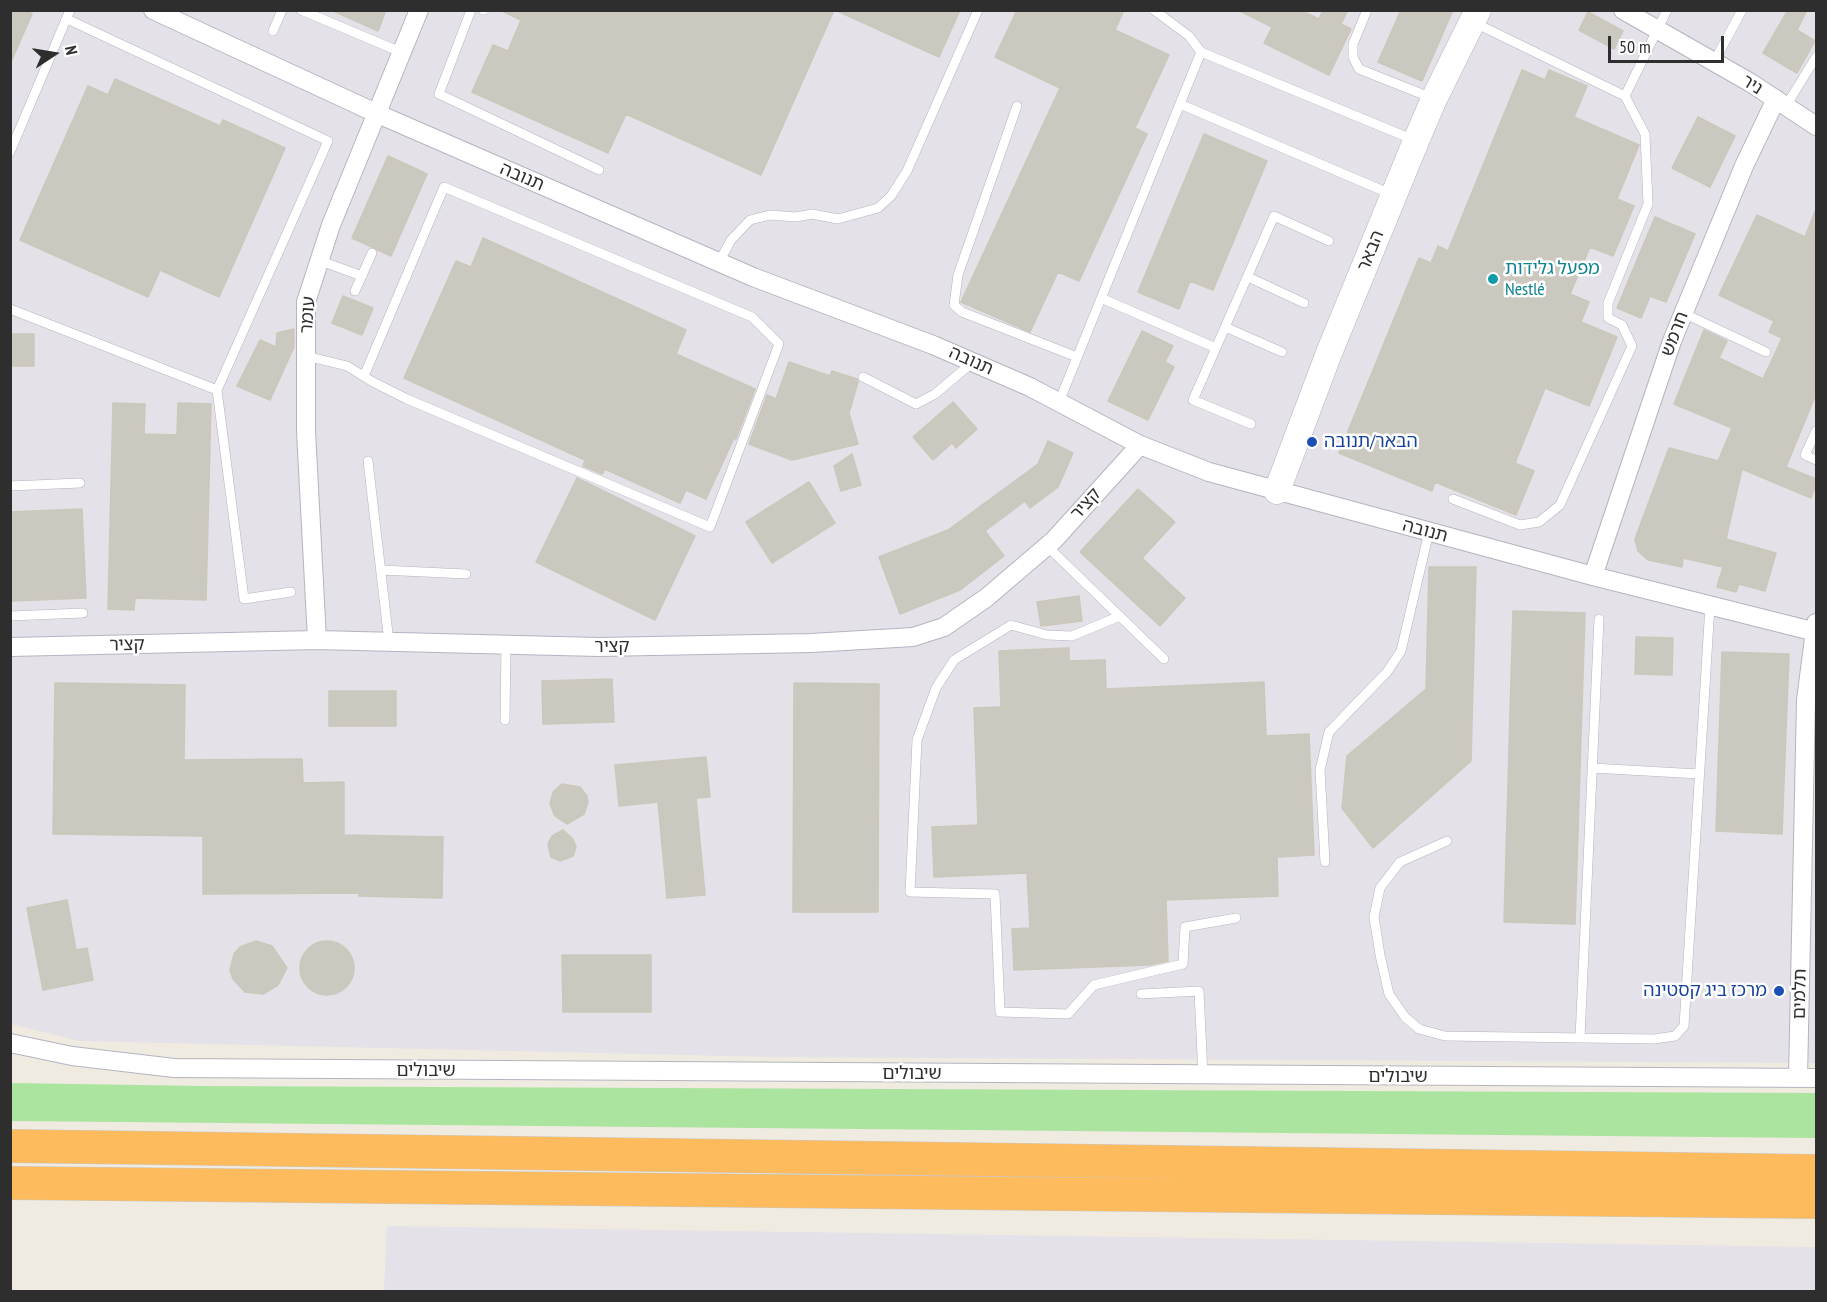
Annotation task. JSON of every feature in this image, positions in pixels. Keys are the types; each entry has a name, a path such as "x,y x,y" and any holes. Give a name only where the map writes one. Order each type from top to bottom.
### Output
{"highway":[{"path":"10,1146 1816,1171"},
{"path":"10,1183 1816,1202"}],"street":[{"name":"תנובה","path":"153,10 378,114 719,262 973,362 1059,402 1140,445 1209,472 1593,576 1816,628"},
{"name":"עומר","path":"317,640 306,431 306,302 318,260 419,10"},
{"name":"ניר","path":"1623,10 1714,62 1816,126"},
{"name":"הבאר","path":"1277,491 1329,354 1416,141 1475,14"},
{"name":"חרמש","path":"1593,576 1647,411 1683,313 1744,166 1781,103"},
{"name":"קציר","path":"10,647 317,640 599,647 811,643 913,637 944,627 986,598 1047,546 1140,445"},
{"name":"תלמים","path":"1798,1078 1806,700 1816,628"},
{"name":"שיבולים","path":"10,1043 72,1056 174,1068 1816,1078"}],"lane":[{"path":"273,31 282,10"},
{"path":"301,10 403,53"},
{"path":"471,10 439,94 599,170"},
{"path":"719,262 731,240 750,220 770,215 796,217 812,214 838,219 878,208 891,196 907,171 978,10"},
{"path":"1154,10 1189,36 1201,52 1416,141"},
{"path":"1367,10 1353,44 1353,57 1359,69 1434,99"},
{"path":"1625,96 1667,10"},
{"path":"1714,62 1742,10"},
{"path":"1453,499 1520,525 1539,522 1560,505 1632,346 1622,326 1608,318 1608,303 1648,204 1645,134 1625,96 1475,14"},
{"path":"10,152 69,15 328,141 217,390 244,599 291,592"},
{"path":"1059,402 1201,52"},
{"path":"1781,103 1816,57"},
{"path":"1180,104 1394,195"},
{"path":"1017,106 958,275 954,305 962,312 1077,357"},
{"path":"306,356 347,366 364,376 407,399 710,528 779,344 752,317 444,187 364,376"},
{"path":"1251,424 1193,400 1274,216 1329,241"},
{"path":"355,291 372,253"},
{"path":"318,260 362,276"},
{"path":"1248,277 1304,303"},
{"path":"1101,298 1216,348"},
{"path":"10,309 217,390"},
{"path":"1683,313 1766,352"},
{"path":"1225,327 1282,352"},
{"path":"863,377 916,404 935,394 973,362"},
{"path":"1816,430 1805,455 1816,460"},
{"path":"368,461 389,642"},
{"path":"10,486 80,483"},
{"path":"1325,861 1320,770 1329,732 1381,679 1401,651 1429,532"},
{"path":"1047,546 1164,659"},
{"path":"381,570 466,574"},
{"path":"1447,841 1400,862 1380,888 1374,916 1389,994 1405,1017 1419,1029 1445,1036 1654,1039 1675,1036 1684,1026 1710,605"},
{"path":"10,615 83,612"},
{"path":"1120,616 1072,636 1047,635 1011,625 954,660 936,688 917,740 910,892 995,894 1000,1012 1068,1014 1094,985 1183,964 1185,927 1236,918"},
{"path":"1580,1038 1599,619"},
{"path":"505,720 506,645"},
{"path":"1592,768 1700,774"},
{"path":"1141,994 1199,991 1203,1076"}],"shaded area":[{"path":"11,11 1816,11 1816,1063 769,1057 80,1041 11,1024"},
{"path":"387,1226 1816,1247 1816,1291 384,1291"}],"green space":[{"path":"11,1083 202,1086 1816,1093 1816,1138 11,1121"}],"building":[{"path":"10,10 25,10 32,14 10,64"},
{"path":"331,10 386,10 378,31"},
{"path":"500,10 834,10 761,175 626,114 608,153 472,92 493,45 508,51 521,20"},
{"path":"835,10 960,10 939,57"},
{"path":"1017,10 1124,10 1115,30 1169,55 1135,128 1147,134 1079,281 1058,272 1030,332 961,302 1060,88 995,57"},
{"path":"1238,10 1300,10 1319,19 1323,10 1348,10 1341,24 1351,29 1329,75 1264,43 1272,27"},
{"path":"1401,10 1453,10 1422,81 1378,62"},
{"path":"1788,10 1807,10 1797,30 1815,41 1797,73 1763,53"},
{"path":"1588,12 1623,31 1614,49 1579,30"},
{"name":"מפעל גלידות Nestlé","path":"1522,70 1545,80 1549,70 1587,86 1574,117 1639,145 1617,199 1634,206 1613,256 1590,247 1570,294 1589,302 1581,322 1617,337 1589,406 1545,388 1515,463 1534,471 1516,515 1435,482 1432,491 1339,453 1419,258 1431,263 1438,246 1448,251"},
{"path":"115,79 220,126 223,120 285,148 219,297 160,270 148,297 20,240 88,86 108,95"},
{"path":"1698,117 1735,136 1710,187 1672,168"},
{"path":"1204,134 1267,161 1213,290 1190,281 1179,309 1138,292"},
{"path":"388,156 427,174 391,256 352,238"},
{"path":"1816,209 1816,394 1786,467 1816,479 1816,485 1811,498 1742,469 1726,539 1776,553 1765,591 1739,584 1736,592 1717,587 1723,567 1683,558 1682,567 1648,560 1638,551 1635,539 1669,448 1718,461 1732,428 1674,404 1704,330 1727,341 1719,358 1763,379 1782,338 1769,332 1774,321 1719,295 1757,215 1805,237"},
{"path":"1655,217 1695,234 1666,302 1650,296 1641,318 1617,308"},
{"path":"483,238 686,330 676,354 755,389 736,439 734,438 706,499 686,490 680,503 605,469 602,474 583,466 585,460 404,378 456,261 471,267"},
{"path":"343,296 373,308 362,335 332,323"},
{"path":"294,329 294,347 270,400 237,386 260,340 276,347 277,333"},
{"path":"1142,331 1173,346 1165,362 1174,367 1148,420 1108,401"},
{"path":"10,334 34,334 34,366 10,366"},
{"path":"789,362 830,376 832,371 857,379 849,413 858,444 792,460 749,444 767,395 776,399"},
{"path":"953,402 977,429 956,448 952,443 933,460 913,437"},
{"path":"113,403 145,404 144,434 177,435 178,403 211,404 206,600 135,598 134,610 108,609"},
{"path":"1048,441 1073,453 1058,487 1030,508 1025,501 985,531 1004,556 960,590 900,614 879,557 948,530 1038,464"},
{"path":"852,454 861,485 841,491 834,466"},
{"path":"577,478 695,536 655,620 536,562"},
{"path":"809,482 835,523 772,563 746,522"},
{"path":"1138,489 1175,522 1142,558 1185,598 1160,626 1080,552"},
{"path":"82,509 86,598 10,601 10,512"},
{"path":"1429,567 1476,567 1471,761 1373,848 1342,808 1347,756 1426,689"},
{"path":"1079,596 1082,621 1041,626 1037,602"},
{"path":"1513,611 1585,613 1575,924 1504,922"},
{"path":"1636,637 1673,638 1672,675 1635,674"},
{"path":"1069,648 1069,661 1105,660 1106,689 1264,682 1266,736 1309,734 1314,855 1277,857 1278,896 1166,900 1168,961 1149,965 1014,970 1012,929 1030,928 1027,873 934,877 932,827 978,825 974,708 1001,707 999,651"},
{"path":"1722,652 1789,654 1782,834 1716,831"},
{"path":"612,679 614,722 543,724 542,681"},
{"path":"55,683 185,685 184,760 302,759 303,783 344,782 344,835 443,837 442,898 359,896 359,893 203,894 203,836 53,834"},
{"path":"794,683 879,684 878,912 793,912"},
{"path":"329,691 396,691 396,726 329,726"},
{"path":"706,757 710,797 696,798 705,895 667,898 658,802 619,806 615,765"},
{"path":"562,784 580,787 587,796 588,802 584,814 567,824 555,816 550,804 553,792"},
{"path":"563,830 573,839 576,847 573,856 560,861 551,857 548,844 552,836"},
{"path":"67,900 76,950 87,948 93,980 43,990 27,908"},
{"path":"256,941 272,946 287,968 278,985 263,994 245,992 233,979 230,970 234,954 240,947"},
{"path":"327,941 337,943 346,949 352,958 354,968 352,978 346,987 337,993 327,995 317,993 308,987 302,978 300,968 302,958 308,949 317,943"},
{"path":"562,955 651,955 651,1012 563,1012"}],"place":[{"name":"מפעל גלידות Nestlé","path":"1493,279"},
{"name":"הבאר/תנובה","path":"1312,442"},
{"name":"מרכז ביג קסטינה","path":"1779,991"}]}
